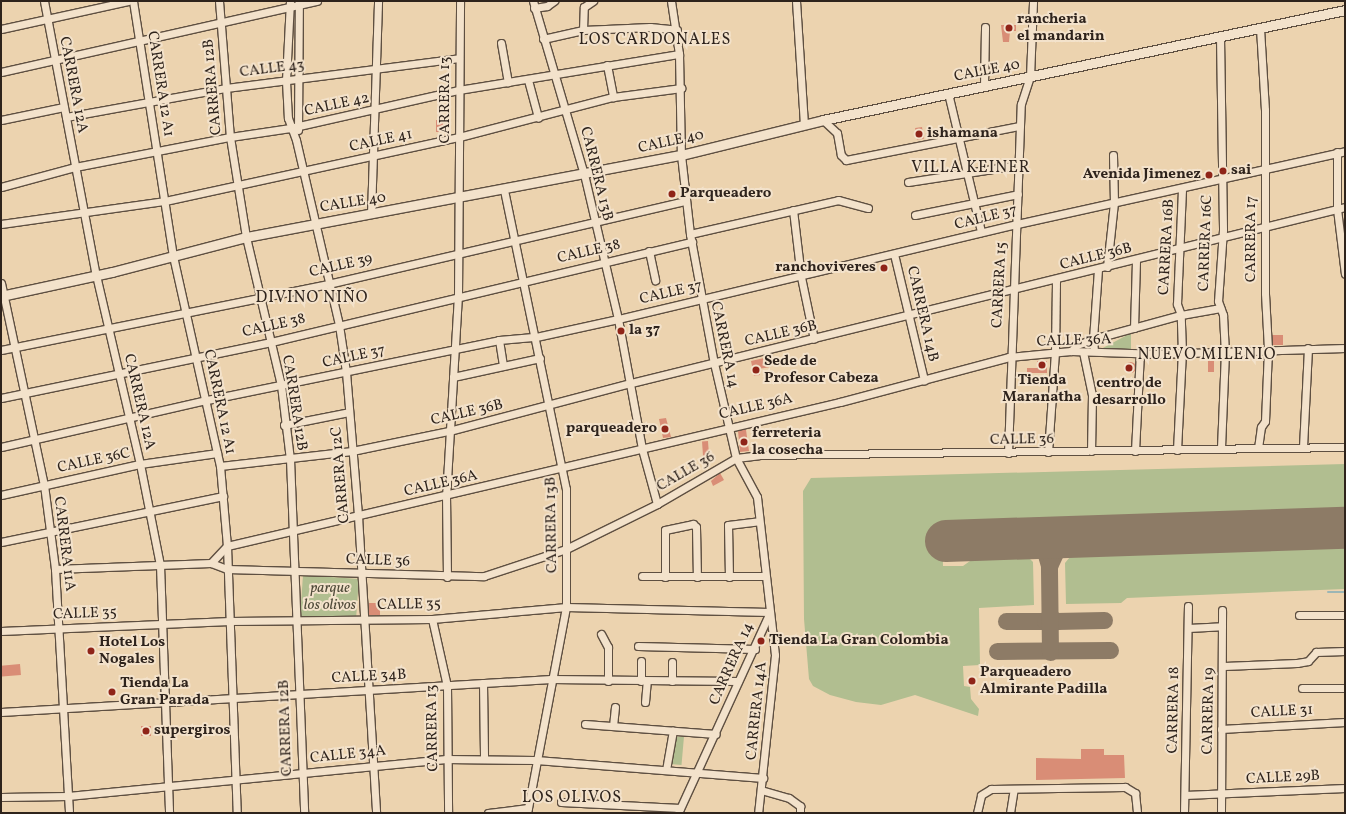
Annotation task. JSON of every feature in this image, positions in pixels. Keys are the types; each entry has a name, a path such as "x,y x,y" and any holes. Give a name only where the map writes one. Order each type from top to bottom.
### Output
{"street":[{"name":"CARRERA 12A","path":"44,1 107,329 130,418 160,565 169,813"},
{"path":"1,29 128,1"},
{"name":"CARRERA 12 A1","path":"133,1 141,41 156,150 166,201 173,256 207,400 220,466 227,546 236,813"},
{"name":"CARRERA 12B","path":"219,1 230,137 246,237 281,385 284,425 290,459 301,774 304,813"},
{"path":"1,72 141,41 290,4 317,1"},
{"path":"371,214 373,156 372,110 378,1"},
{"name":"CARRERA 13","path":"447,577 446,497 458,296 460,1"},
{"path":"554,1 547,6 533,4 543,39 583,30 650,27 676,30"},
{"path":"583,30 584,7 594,1"},
{"name":"CARRERA 14","path":"671,1 679,54 681,88 681,155 685,201 690,234 714,363 736,458 757,497 769,612 755,649 738,681 716,734 679,811"},
{"path":"796,1 804,124"},
{"name":"CARRERA 15","path":"1008,453 1009,357 1014,290 1021,104 1030,77 1032,1"},
{"name":"CARRERA 12C","path":"296,140 299,126 299,3"},
{"name":"CARRERA 12C","path":"290,4 286,81 290,128 296,140 301,171 339,325 346,372 358,516 365,619 371,766 376,813"},
{"name":"CALLE 40","path":"2,296 96,275 246,237 458,199 681,155 804,124 1345,10"},
{"path":"984,86 985,27"},
{"name":"CARRERA 17","path":"1258,448 1261,427 1265,422 1268,348 1265,293 1265,169 1260,28"},
{"name":"CARRERA 16C","path":"1220,37 1221,238 1218,301 1224,352 1221,449"},
{"name":"CARRERA 13B","path":"543,39 567,110 584,174 618,319 631,383 642,450 657,504"},
{"path":"501,43 508,82"},
{"name":"CALLE 42","path":"1,187 75,167 156,150 290,128 459,90 555,76 607,65 679,54"},
{"name":"CALLE 43","path":"66,117 226,88 459,58"},
{"path":"607,65 613,97"},
{"path":"528,80 538,118"},
{"name":"CALLE 41","path":"1,224 85,214 166,201 459,137 538,118 613,97 681,88"},
{"path":"948,93 965,173 981,232"},
{"path":"1,120 64,107"},
{"path":"823,120 837,133 841,155 846,160 1020,126"},
{"name":"CALLE 37","path":"1,447 207,400 499,340 536,337 618,319 701,299 801,278 981,232 1220,180 1345,150"},
{"path":"1337,152 1337,209 1345,274"},
{"path":"1107,267 1114,203 1113,155"},
{"path":"908,182 1019,164"},
{"name":"CARRERA 16B","path":"1177,450 1182,352 1181,315 1177,304 1182,188"},
{"name":"CARRERA 13B","path":"504,190 521,281 536,337 549,406 564,467 566,607 551,679 528,810"},
{"path":"915,215 972,201 1018,194"},
{"path":"690,234 838,200 868,208"},
{"name":"CALLE 39","path":"1,350 260,296 328,284 458,252 685,201"},
{"name":"CALLE 36B","path":"220,466 352,451 449,432 631,383 1056,280 1345,207"},
{"path":"792,210 801,278 814,339"},
{"name":"CALLE 38","path":"1,398 119,374 196,356 271,342 604,261 692,242"},
{"path":"649,251 655,280"},
{"name":"CARRERA 14B","path":"894,254 924,380"},
{"path":"1134,328 1136,260"},
{"path":"1094,351 1093,339 1098,269"},
{"path":"1048,452 1055,353 1056,280"},
{"name":"CARRERA 11A","path":"1,283 2,296 16,347 24,393 44,485 55,568 65,707 69,813"},
{"path":"1071,351 1077,345 1093,339 1181,315 1220,308"},
{"path":"499,340 503,366"},
{"name":"CALLE 36A","path":"227,546 446,497 564,467 642,450 728,426 924,380 1009,357 1071,351 1140,353 1224,352 1268,348 1345,348"},
{"path":"1303,447 1308,348"},
{"path":"1083,352 1092,395 1091,451"},
{"path":"1135,451 1140,353"},
{"path":"453,377 540,358"},
{"path":"284,425 349,412"},
{"name":"CALLE 36","path":"55,568 210,563 227,569 294,570 447,577 484,576 566,549 657,504 736,458 759,455 1008,453 1345,447"},
{"name":"CALLE 36C","path":"1,495 140,464 217,453"},
{"path":"1,542 49,530 223,496"},
{"path":"729,577 728,525 759,521"},
{"path":"665,576 665,530 693,524 696,527 697,577"},
{"path":"210,563 227,546"},
{"path":"642,576 765,576"},
{"name":"CARRERA 18","path":"1184,813 1188,606"},
{"name":"CALLE 35","path":"1,631 230,620 432,619 566,607 769,612"},
{"name":"CARRERA 19","path":"1221,813 1221,729 1224,666 1222,610"},
{"name":"CARRERA 14A","path":"758,813 763,778 775,655 769,612"},
{"path":"1299,615 1345,615"},
{"name":"CARRERA 13","path":"432,619 447,686 446,760 448,813"},
{"path":"1188,628 1222,626"},
{"path":"601,634 608,647 608,681"},
{"path":"638,646 755,649"},
{"path":"1224,666 1297,663 1308,661 1316,652 1345,651"},
{"path":"641,660 645,702"},
{"path":"672,662 672,681"},
{"name":"CALLE 34B","path":"1,712 551,679 608,681 738,681"},
{"path":"483,683 484,759"},
{"path":"1302,688 1345,688"},
{"path":"613,726 615,707"},
{"name":"CALLE 31","path":"1221,729 1345,722"},
{"path":"585,724 716,734"},
{"path":"666,770 672,730"},
{"name":"CALLE 34A","path":"1,797 68,796 235,781 371,766 446,760 484,759 536,760 763,778"},
{"path":"977,813 979,799 986,791 1125,787 1135,793 1137,813"},
{"name":"CALLE 29B","path":"1185,796 1345,788"},
{"path":"1010,813 1014,789"},
{"path":"761,790 789,798 800,806 800,813"},
{"path":"561,802 679,811"},
{"path":"488,813 528,810"}],"green space":[{"path":"1131,333 1131,350 1101,349"},
{"path":"1345,464 1345,516 942,528 943,566 963,566 977,556 1025,554 1033,562 1034,605 979,608 980,665 963,666 964,686 970,687 971,699 979,709 978,716 915,695 881,705 856,702 830,695 813,686 809,679 804,619 803,491 811,478"},
{"path":"1345,544 1345,589 1127,598 1121,603 1066,604 1065,563 1074,552"},
{"name":"parque los olivos","path":"303,575 359,579 356,620 300,616"},
{"path":"672,736 684,737 682,765 670,764"}],"building":[{"name":"rancheria el mandarin","path":"1001,25 1016,25 1016,31 1010,31 1009,42 1003,42"},
{"path":"436,120 443,120 443,132 436,132"},
{"name":"ishamana","path":"922,127 924,139 917,140 915,128"},
{"path":"1272,335 1283,335 1283,345 1272,345"},
{"path":"768,357 770,367 759,369 760,375 754,376 751,361"},
{"path":"1208,358 1214,358 1214,372 1208,372"},
{"name":"Tienda Maranatha","path":"1037,361 1047,361 1047,373 1027,373 1027,368 1037,368"},
{"name":"centro de desarrollo","path":"1130,361 1134,363 1136,367 1134,371 1130,373 1126,371 1124,367 1126,363"},
{"name":"parqueadero","path":"666,418 671,437 663,438 659,419"},
{"name":"ferreteria la cosecha","path":"746,430 749,451 740,452 738,431"},
{"path":"702,441 708,441 709,456 703,456"},
{"path":"720,473 724,480 713,486 711,481"},
{"path":"369,603 380,603 380,615 369,615"},
{"path":"20,664 21,675 2,677 1,666"},
{"name":"supergiros","path":"141,726 151,726 151,736 141,736"},
{"path":"1081,749 1104,749 1104,755 1124,755 1125,778 1036,780 1036,758 1081,759"}],"waterway":[{"path":"1328,592 1345,592"}],"taxiway":[{"path":"1050,652 1049,566 1058,547 1072,537"},
{"path":"1023,540 1035,542 1044,548 1049,566"},
{"path":"1006,621 1045,621 1049,616 1056,621 1104,620"},
{"path":"997,651 1110,650"}],"runway":[{"path":"946,541 1345,528"}],"place":[{"name":"rancheria el mandarin","path":"1009,28"},
{"name":"ishamana","path":"919,134"},
{"name":"sai","path":"1223,171"},
{"name":"Avenida Jimenez","path":"1209,175"},
{"name":"Parqueadero","path":"672,194"},
{"name":"ranchoviveres","path":"884,268"},
{"name":"la 37","path":"621,331"},
{"name":"Tienda Maranatha","path":"1042,365"},
{"name":"centro de desarrollo","path":"1129,368"},
{"name":"Sede de Profesor Cabeza","path":"756,370"},
{"name":"parqueadero","path":"665,429"},
{"name":"ferreteria la cosecha","path":"744,442"},
{"name":"Tienda La Gran Colombia","path":"761,641"},
{"name":"Hotel Los Nogales","path":"91,651"},
{"name":"Parqueadero Almirante Padilla","path":"972,681"},
{"name":"Tienda La Gran Parada","path":"112,692"},
{"name":"supergiros","path":"146,731"}],"district":[{"name":"LOS CARDONALES","path":"655,40"},
{"name":"VILLA KEINER","path":"971,168"},
{"name":"DIVINO NIÑO","path":"312,298"},
{"name":"NUEVO MILENIO","path":"1207,355"},
{"name":"LOS OLIVOS","path":"572,798"}]}
